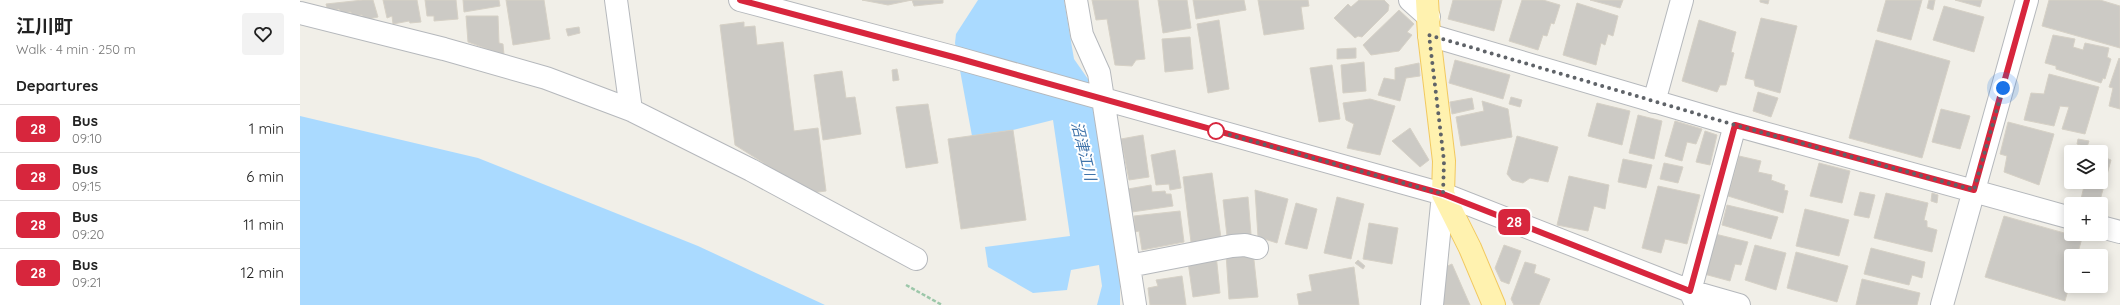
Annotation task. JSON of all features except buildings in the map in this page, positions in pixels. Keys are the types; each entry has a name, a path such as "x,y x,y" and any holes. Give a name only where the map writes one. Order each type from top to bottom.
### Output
{"main road":[{"path":"1428,17 1444,161 1443,194 1494,305"}],"street":[{"path":"616,0 631,104"},
{"path":"740,0 957,58 1443,194 1693,298 1739,305"},
{"path":"1076,0 1082,35 1099,72 1135,305"},
{"path":"1410,0 1428,17 1654,102 2064,216"},
{"path":"1654,102 1682,0"},
{"path":"1942,305 2027,0"},
{"path":"300,13 444,49 631,104 916,260"},
{"path":"1693,298 1735,125"},
{"path":"1432,305 1443,194"},
{"path":"2108,229 2120,232"},
{"path":"1128,266 1232,246 1245,245 1257,248"}],"water":[{"name":"沼津江川","path":"978,0 1064,0 1074,59 1088,79 1097,124 1120,279 1120,305 1097,305 1102,286 1099,265 1071,270 1067,290 1033,293 988,267 985,247 1070,236 1053,120 1013,130 972,136 955,43 956,34"},
{"path":"300,116 478,158 698,246 825,305 300,305"}],"bus line":[{"name":"28","path":"740,0 957,58 1443,194 1690,291 1735,125 1974,190 2027,0"}],"route":[{"path":"1216,131 1443,194 1444,161 1429,35 1735,125 1974,190 2003,88"}]}
